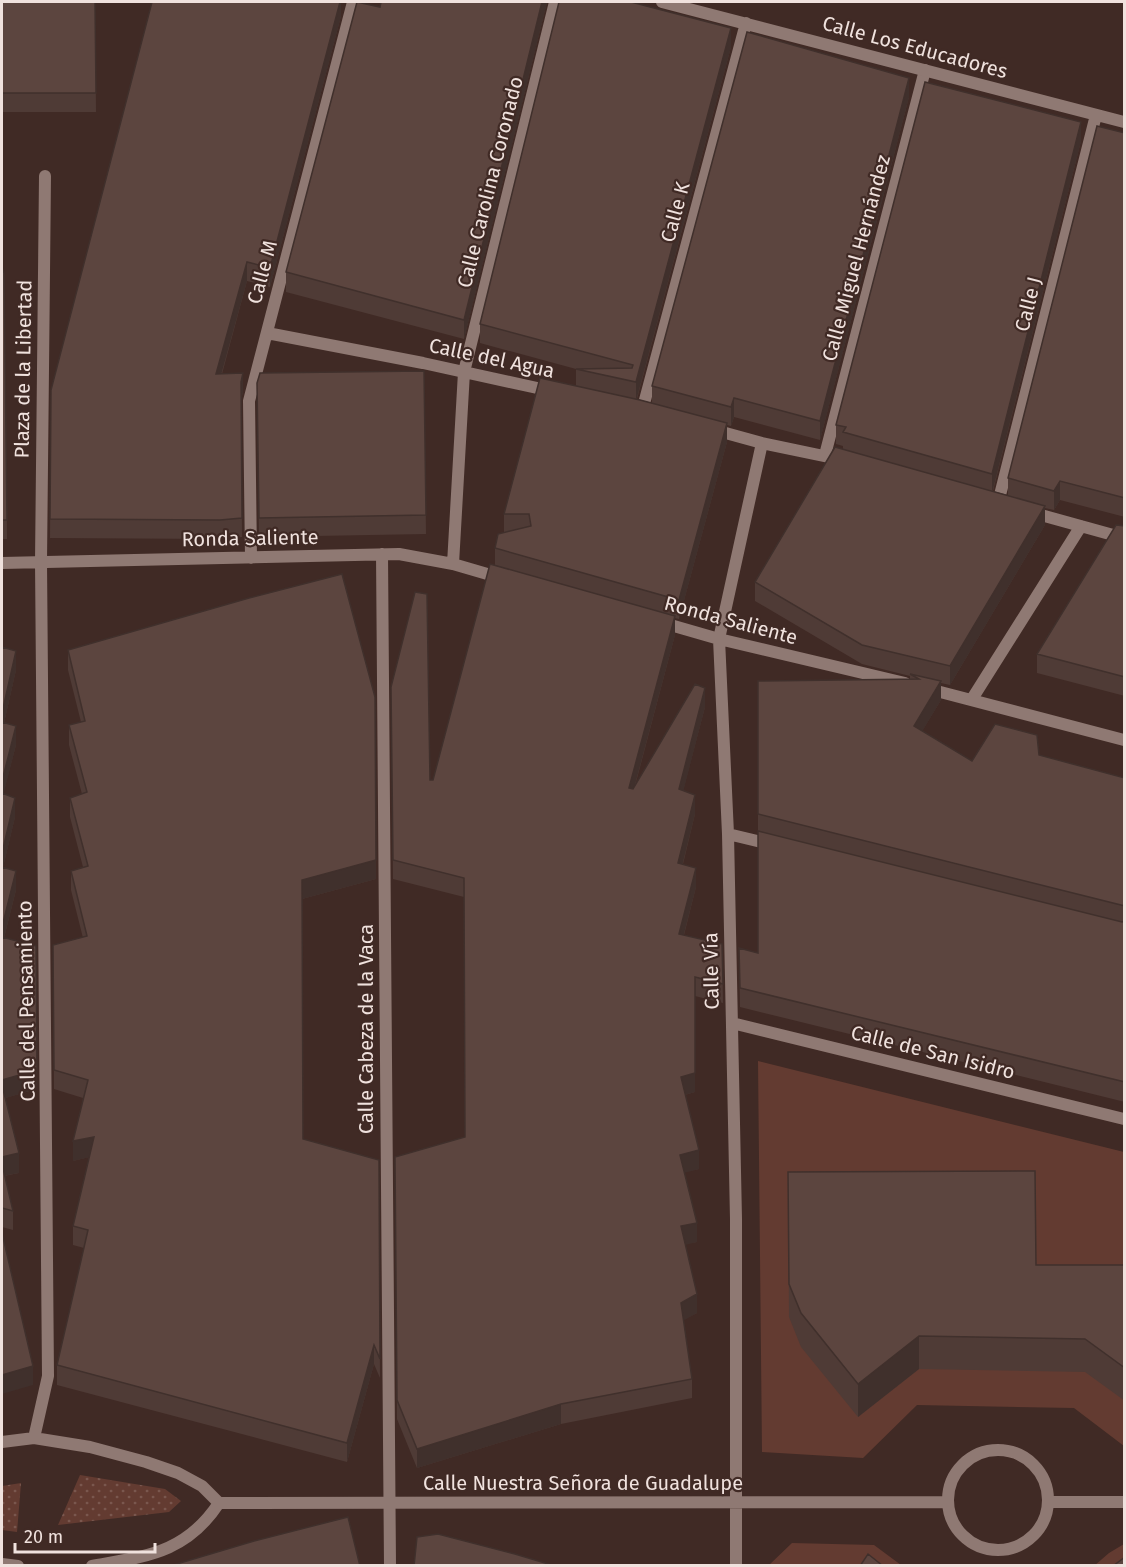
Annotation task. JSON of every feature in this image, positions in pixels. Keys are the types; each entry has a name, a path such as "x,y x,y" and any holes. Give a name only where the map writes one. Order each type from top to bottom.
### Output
{"street":[{"name":"Calle M","path":"251,558 249,401 353,2"},
{"name":"Calle Carolina Coronado","path":"453,564 464,372 555,2"},
{"name":"Calle Los Educadores","path":"662,2 1125,122"},
{"name":"Calle K","path":"642,411 746,23"},
{"name":"Calle Miguel Hernández","path":"825,455 925,70"},
{"name":"Calle J","path":"1081,526 1002,504 1096,115"},
{"name":"Plaza de la Libertad","path":"41,562 45,176"},
{"name":"Calle del Agua","path":"267,333 564,394"},
{"path":"699,426 860,465"},
{"name":"Calle Vía","path":"736,1566 736,1219 728,834 719,639 762,443"},
{"path":"972,699 1081,526 1125,538"},
{"name":"Calle Cabeza de la Vaca","path":"382,554 390,1566"},
{"name":"Ronda Saliente","path":"2,563 399,554 453,564 510,580"},
{"name":"Calle del Pensamiento","path":"34,1438 48,1376 41,562"},
{"name":"Ronda Saliente","path":"648,618 719,639 972,699 1125,740"},
{"path":"728,834 784,848"},
{"name":"Calle de San Isidro","path":"732,1023 1125,1119"},
{"path":"2,1442 34,1438 90,1447 178,1473 202,1486 219,1503 207,1521 186,1539 154,1554 92,1566"},
{"path":"990,1450 1005,1450 1019,1454 1041,1473 1047,1487 1048,1502 1046,1517 1027,1542 1013,1548 998,1550 982,1548 969,1541 957,1530 950,1517 947,1502 954,1473 964,1462 976,1454 990,1450"},
{"name":"Calle Nuestra Señora de Guadalupe","path":"219,1503 947,1502"},
{"path":"1048,1502 1125,1502"},
{"path":"2,1564 18,1566"}],"shaded area":[{"path":"758,1061 1124,1152 1124,1446 1074,1408 917,1405 863,1458 762,1452"},
{"path":"80,1475 165,1489 181,1501 169,1512 58,1525"},
{"path":"21,1483 17,1532 2,1530 2,1486"},
{"path":"792,1543 874,1545 901,1565 768,1566"},
{"path":"1124,1544 1124,1565 1094,1566 1109,1553"}],"building":[{"path":"2,2 95,2 96,93 2,93"},
{"path":"152,2 340,2 270,268 247,262 216,374 243,373 241,382 242,518 220,520 50,519 51,390"},
{"path":"357,2 380,7 381,2 542,2 464,320 286,272"},
{"path":"559,2 631,2 731,28 636,382 576,369 632,368 633,365 480,324"},
{"path":"747,32 909,78 820,421 734,398 731,407 652,386"},
{"path":"925,82 1081,122 992,474 843,432 846,427 836,425"},
{"path":"1097,126 1125,133 1125,498 1060,481 1054,491 1008,478"},
{"path":"2,267 4,273 7,520 2,520"},
{"path":"424,371 426,515 259,518 257,383 260,373"},
{"path":"540,378 640,400 727,423 679,600 495,548 498,534 531,526 529,514 504,514"},
{"path":"835,447 1045,506 950,666 862,645 755,582"},
{"path":"1116,525 1125,526 1125,677 1037,654"},
{"path":"490,564 675,616 629,788 633,789 695,684 705,688 679,789 695,795 678,863 696,868 679,934 722,944 723,984 695,977 695,1073 681,1077 699,1150 680,1155 697,1223 681,1226 697,1294 681,1303 692,1379 561,1404 417,1449 397,1400 395,1157 465,1137 464,878 393,860 391,687 415,592 427,594 430,780 433,780"},
{"path":"342,574 375,697 376,860 302,880 303,1139 379,1160 380,1359 374,1345 347,1443 57,1365 88,1230 73,1226 94,1137 73,1141 88,1080 54,1070 53,945 87,936 71,871 88,866 70,798 87,792 69,725 85,721 68,650"},
{"path":"2,647 16,651 2,713"},
{"path":"910,674 941,681 914,726 972,761 995,724 1037,735 1039,755 1125,778 1125,906 758,814 758,681 919,679"},
{"path":"2,722 16,726 2,781"},
{"path":"2,793 15,798 2,853"},
{"path":"758,831 1125,921 1125,1082 740,988 739,948 758,953"},
{"path":"2,867 16,871 2,927"},
{"path":"2,937 36,946 37,1070 2,1080"},
{"path":"2,1085 19,1153 2,1157"},
{"path":"2,1164 13,1211 2,1208"},
{"path":"1035,1171 1036,1265 1125,1265 1125,1368 1085,1339 919,1336 858,1384 801,1313 789,1284 788,1172"},
{"path":"2,1233 33,1366 2,1375"},
{"path":"348,1517 360,1566 170,1566 254,1541"},
{"path":"438,1534 555,1566 414,1566 417,1537"},
{"path":"868,1554 883,1566 860,1566"},
{"path":"1125,1557 1125,1566 1113,1566"}]}
